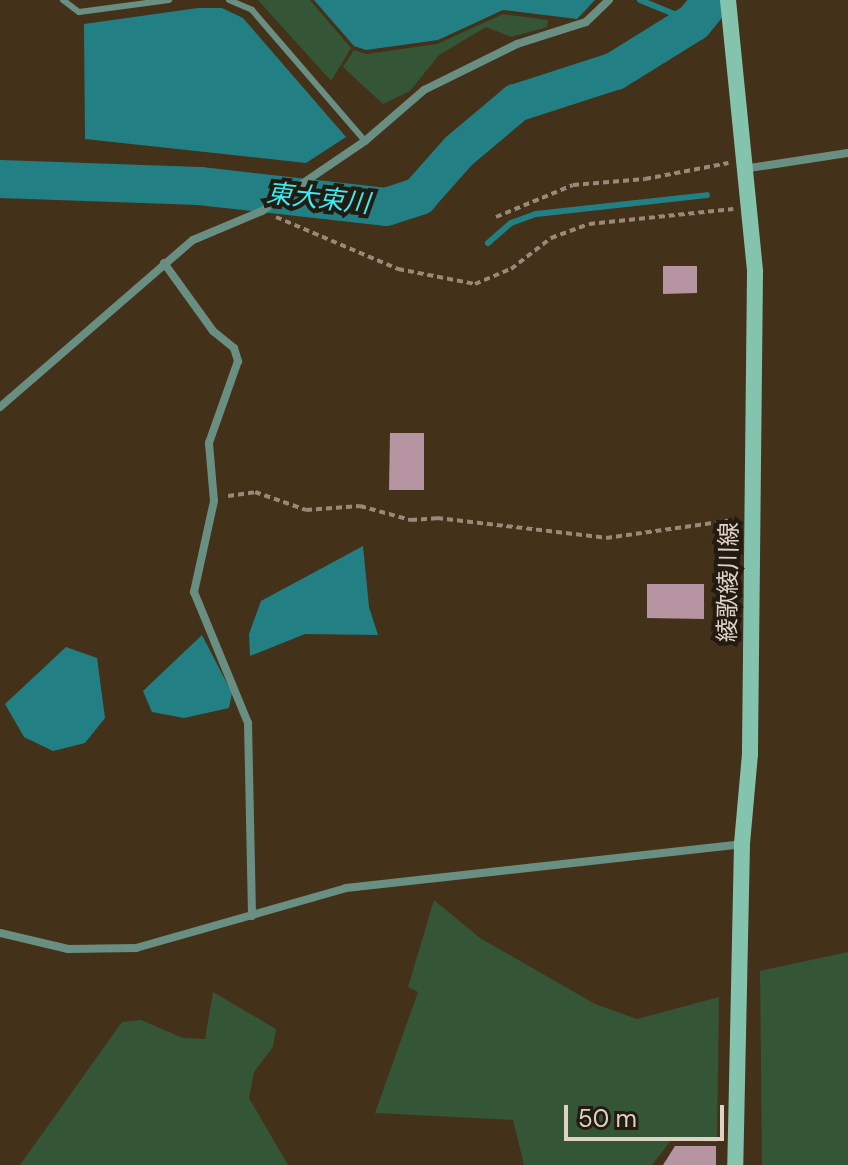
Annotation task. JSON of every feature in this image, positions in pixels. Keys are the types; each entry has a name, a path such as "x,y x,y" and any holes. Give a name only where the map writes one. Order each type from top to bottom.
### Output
{"main road":[{"name":"綾歌綾川線","path":"728,0 755,272 750,754 742,844 735,1165"}],"street":[{"path":"0,407 193,240 266,208 365,141 424,90 517,44 586,22 609,0"},
{"path":"743,165 848,153"},
{"path":"164,263 213,331 234,348 238,361 209,443 214,501 194,592 248,723 252,916"},
{"path":"0,933 68,949 136,948 346,888 742,844"}],"lane":[{"path":"63,0 79,12 169,0"},
{"path":"229,0 252,10 365,141"}],"path":[{"path":"496,217 573,185 637,180 743,165"},
{"path":"266,208 398,269 475,284 511,269 551,238 589,224 747,207"},
{"path":"214,501 255,492 306,510 360,506 411,520 437,518 606,538 752,517"}],"green space":[{"path":"258,0 310,0 351,48 331,81"},
{"path":"503,14 548,20 547,27 511,37 486,27 439,55 410,91 383,104 343,67 354,50 366,54 437,44"},
{"path":"434,900 480,938 595,1004 637,1019 719,997 717,1142 671,1140 652,1165 524,1165 513,1120 375,1113 418,992 408,987"},
{"path":"848,952 848,1165 762,1165 760,971"},
{"path":"213,992 276,1029 273,1047 254,1072 249,1098 288,1165 20,1165 122,1022 141,1020 183,1038 205,1039"}],"water":[{"path":"314,0 595,0 577,19 503,10 438,40 366,50 354,46"},
{"path":"198,8 222,8 243,18 346,137 306,163 85,139 84,24"},
{"path":"363,546 369,607 378,635 305,634 250,656 249,634 261,601"},
{"path":"202,635 232,693 229,708 184,718 152,712 143,691"},
{"path":"66,647 97,658 105,718 85,743 53,751 24,737 5,704"}],"building":[{"path":"663,266 697,266 697,293 663,294"},
{"path":"390,433 424,433 424,490 389,490"},
{"path":"647,584 704,584 704,619 647,618"},
{"path":"675,1146 716,1146 716,1165 663,1165"}],"waterway":[{"path":"640,0 694,22"},
{"name":"東大束川","path":"0,179 200,186 386,207 419,196 459,151 516,103 615,71 694,22 712,0"},
{"path":"488,243 511,223 536,214 707,195"}]}
